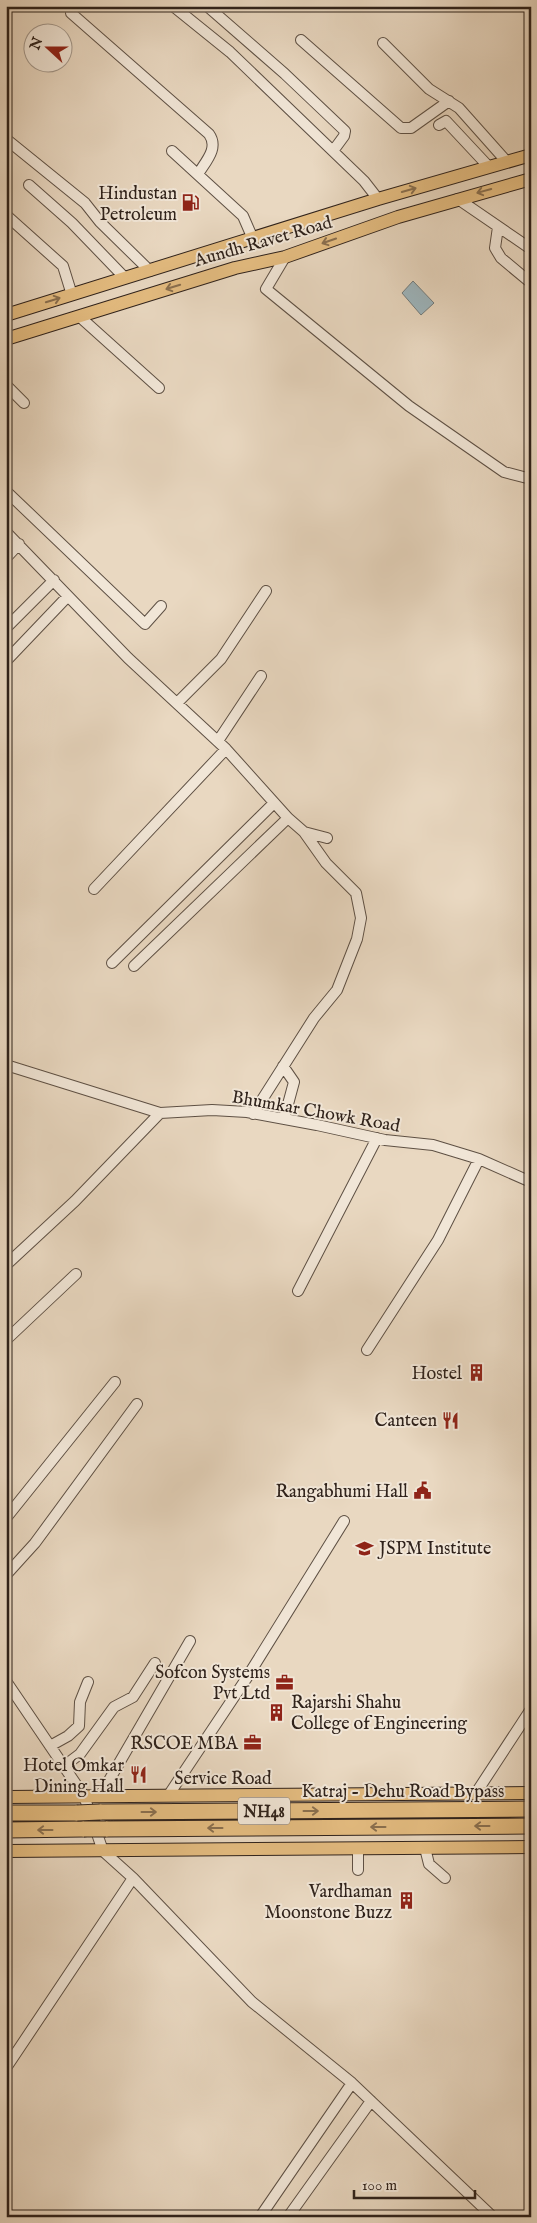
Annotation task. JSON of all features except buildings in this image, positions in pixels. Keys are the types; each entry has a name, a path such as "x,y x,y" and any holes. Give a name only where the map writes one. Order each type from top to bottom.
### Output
{"highway":[{"name":"Katraj - Dehu Road Bypass","path":"6,1813 531,1809"},
{"name":"Katraj - Dehu Road Bypass","path":"6,1830 531,1826"}],"main road":[{"name":"Aundh Ravet Road","path":"6,315 253,239 378,198 531,156"},
{"name":"Aundh Ravet Road","path":"6,339 235,268 285,257 398,217 531,179"},
{"name":"Service Road","path":"6,1797 531,1792"},
{"path":"6,1851 531,1847"}],"street":[{"path":"173,6 230,52 364,181 378,198"},
{"path":"207,6 278,68 345,131 344,136 333,151"},
{"path":"71,13 214,140 214,148 198,174"},
{"path":"301,40 401,128 411,128 448,101"},
{"path":"383,43 429,89 459,108 507,162"},
{"path":"439,125 446,121 489,167"},
{"path":"6,139 85,203 100,222 150,271"},
{"path":"172,151 244,216 253,239"},
{"path":"29,185 72,223 125,278"},
{"path":"458,199 531,248"},
{"path":"6,215 63,266 72,294"},
{"path":"498,227 495,248 501,258 531,283"},
{"path":"285,257 266,289 408,406 504,472 531,478"},
{"path":"80,317 159,388"},
{"path":"6,384 24,403"},
{"path":"6,491 145,624 161,606"},
{"path":"6,532 128,658 226,749 288,818 304,832 326,863 356,893 361,918 357,939 337,990 314,1018 253,1114"},
{"path":"6,558 19,544"},
{"path":"6,628 54,580"},
{"path":"177,703 222,659 266,591"},
{"path":"6,661 68,596"},
{"path":"218,742 261,676"},
{"path":"94,889 226,749"},
{"path":"112,963 274,803"},
{"path":"134,966 288,818"},
{"path":"304,832 327,838"},
{"name":"Bhumkar Chowk Road","path":"6,1065 160,1113 212,1110 253,1114 377,1138 433,1145 480,1160 531,1182"},
{"path":"283,1066 294,1082 284,1119"},
{"path":"6,1265 75,1201 160,1113"},
{"path":"298,1291 377,1138"},
{"path":"367,1350 438,1240 480,1160"},
{"path":"6,1340 76,1274"},
{"path":"6,1518 115,1382"},
{"path":"6,1575 36,1543 137,1404"},
{"path":"168,1796 246,1679 344,1521"},
{"path":"100,1796 190,1641"},
{"path":"64,1766 80,1754 114,1707 133,1697 155,1663"},
{"path":"6,1681 84,1796 103,1851 133,1878 252,2002 352,2083 492,2217"},
{"path":"50,1746 68,1736 79,1726 80,1702 88,1682"},
{"path":"476,1793 531,1709"},
{"path":"425,1848 429,1864 445,1878"},
{"path":"358,1849 358,1870"},
{"path":"6,2068 133,1878"},
{"path":"260,2217 352,2083"},
{"path":"288,2217 371,2101"}],"water":[{"path":"413,281 434,303 421,315 402,293"}],"place":[{"name":"Hindustan Petroleum","path":"191,203"},
{"name":"Hostel","path":"476,1373"},
{"name":"Canteen","path":"451,1420"},
{"name":"Rangabhumi Hall","path":"422,1491"},
{"name":"JSPM Institute","path":"365,1548"},
{"name":"Sofcon Systems Pvt Ltd","path":"284,1682"},
{"name":"Rajarshi Shahu College of Engineering","path":"277,1712"},
{"name":"RSCOE MBA","path":"252,1743"},
{"name":"Hotel Omkar Dining Hall","path":"138,1775"},
{"name":"Vardhaman Moonstone Buzz","path":"406,1901"}]}
